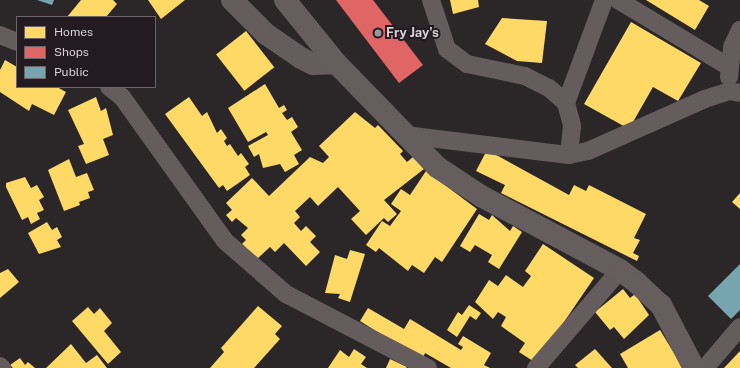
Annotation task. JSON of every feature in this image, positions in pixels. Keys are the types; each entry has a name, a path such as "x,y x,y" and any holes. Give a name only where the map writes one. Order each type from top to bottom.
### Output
{"main road":[{"path":"285,0 336,63 437,167 481,196 620,270 661,305 694,368"}],"street":[{"path":"232,0 266,34 301,58 313,64 336,63"},
{"path":"431,0 447,49 467,64 525,76 549,88 566,103 572,126 569,155"},
{"path":"566,103 604,0"},
{"path":"618,0 729,67"},
{"path":"406,135 569,155 588,151 735,92 729,67 732,47 740,30"},
{"path":"0,35 16,42"},
{"path":"110,88 122,98 225,241 286,294 428,368"},
{"path":"536,368 620,270"},
{"path":"705,368 740,327"}],"building: Homes":[{"path":"81,0 113,0 117,4 107,16 68,16"},
{"path":"148,0 185,0 161,19"},
{"path":"450,0 478,0 479,7 453,14"},
{"path":"646,0 699,0 709,6 695,30"},
{"path":"502,18 547,21 542,63 517,61 485,44"},
{"path":"631,22 701,63 678,101 653,87 629,129 584,104"},
{"path":"246,31 274,67 244,91 216,54"},
{"path":"5,60 16,66 16,88 59,88 66,92 54,115 32,104 29,111 0,92 0,70"},
{"path":"265,84 279,108 284,105 287,110 282,113 287,120 292,117 298,127 291,132 302,150 294,155 299,164 285,172 280,164 263,168 259,154 254,157 248,146 268,135 266,132 248,142 228,108"},
{"path":"96,97 101,111 106,108 113,135 103,139 109,155 86,164 78,146 84,144 68,110"},
{"path":"189,97 202,116 207,112 217,133 221,129 227,138 224,141 227,146 230,144 238,156 241,153 249,164 245,167 250,175 227,191 223,185 219,188 165,114"},
{"path":"355,112 375,128 378,125 403,151 400,154 407,162 413,157 424,169 384,200 397,214 388,222 384,218 366,235 351,219 360,211 338,187 318,206 310,197 295,211 300,217 294,223 301,231 306,226 316,236 310,242 320,252 306,266 284,243 275,252 270,247 257,259 242,244 246,240 241,235 248,228 236,218 232,222 226,215 232,210 226,203 252,178 269,196 310,157 323,163 329,157 319,146"},
{"path":"487,150 569,195 574,185 586,191 589,185 646,214 634,238 640,240 633,253 639,256 637,261 501,193 505,185 476,171"},
{"path":"69,159 76,177 87,173 94,190 88,192 90,198 79,202 80,205 64,211 48,170"},
{"path":"426,171 477,209 442,262 435,257 424,273 412,265 408,271 379,248 376,252 366,245 382,221 390,226 401,211 391,204 401,189 410,195"},
{"path":"25,177 31,188 37,185 44,197 39,200 44,210 37,213 40,219 31,224 28,217 22,220 6,187 6,183"},
{"path":"740,193 740,209 732,202"},
{"path":"479,214 489,220 492,215 510,231 513,226 522,232 499,269 488,262 492,255 475,245 470,252 460,246"},
{"path":"47,222 52,230 57,227 62,237 57,240 61,247 39,254 28,233"},
{"path":"543,244 594,278 536,363 519,352 525,343 501,326 506,317 498,312 493,319 475,302 489,280 498,286 506,275 523,287 531,276 525,271"},
{"path":"350,250 365,254 350,302 338,298 340,294 325,293 335,255 347,259"},
{"path":"8,269 19,282 0,298 0,273"},
{"path":"623,289 630,298 635,294 649,315 624,339 614,327 610,330 595,312"},
{"path":"469,305 481,313 476,320 470,316 457,337 447,330 458,312 462,315"},
{"path":"258,306 282,326 275,334 280,339 254,368 210,368 224,352 221,348"},
{"path":"88,307 94,314 100,308 112,323 104,331 121,352 108,364 72,321"},
{"path":"368,308 404,329 410,319 461,350 463,347 458,344 463,336 491,353 484,365 490,368 451,368 425,353 422,360 360,321"},
{"path":"660,330 683,368 628,368 620,354"},
{"path":"71,344 86,363 97,355 107,368 46,368"},
{"path":"354,349 366,357 361,364 367,368 328,368 340,350 349,357"},
{"path":"595,349 612,368 578,368 575,365"},
{"path":"740,351 740,368 724,368"},
{"path":"20,358 25,365 28,362 35,368 13,368 10,365"},
{"path":"390,359 407,367 386,368"}],"building: Shops":[{"path":"336,0 373,0 423,65 399,83"}],"building: Public":[{"path":"37,0 54,0 52,5"},
{"path":"740,264 740,310 731,319 708,296"}],"place":[{"name":"Fry Jay's","path":"378,33"}]}
